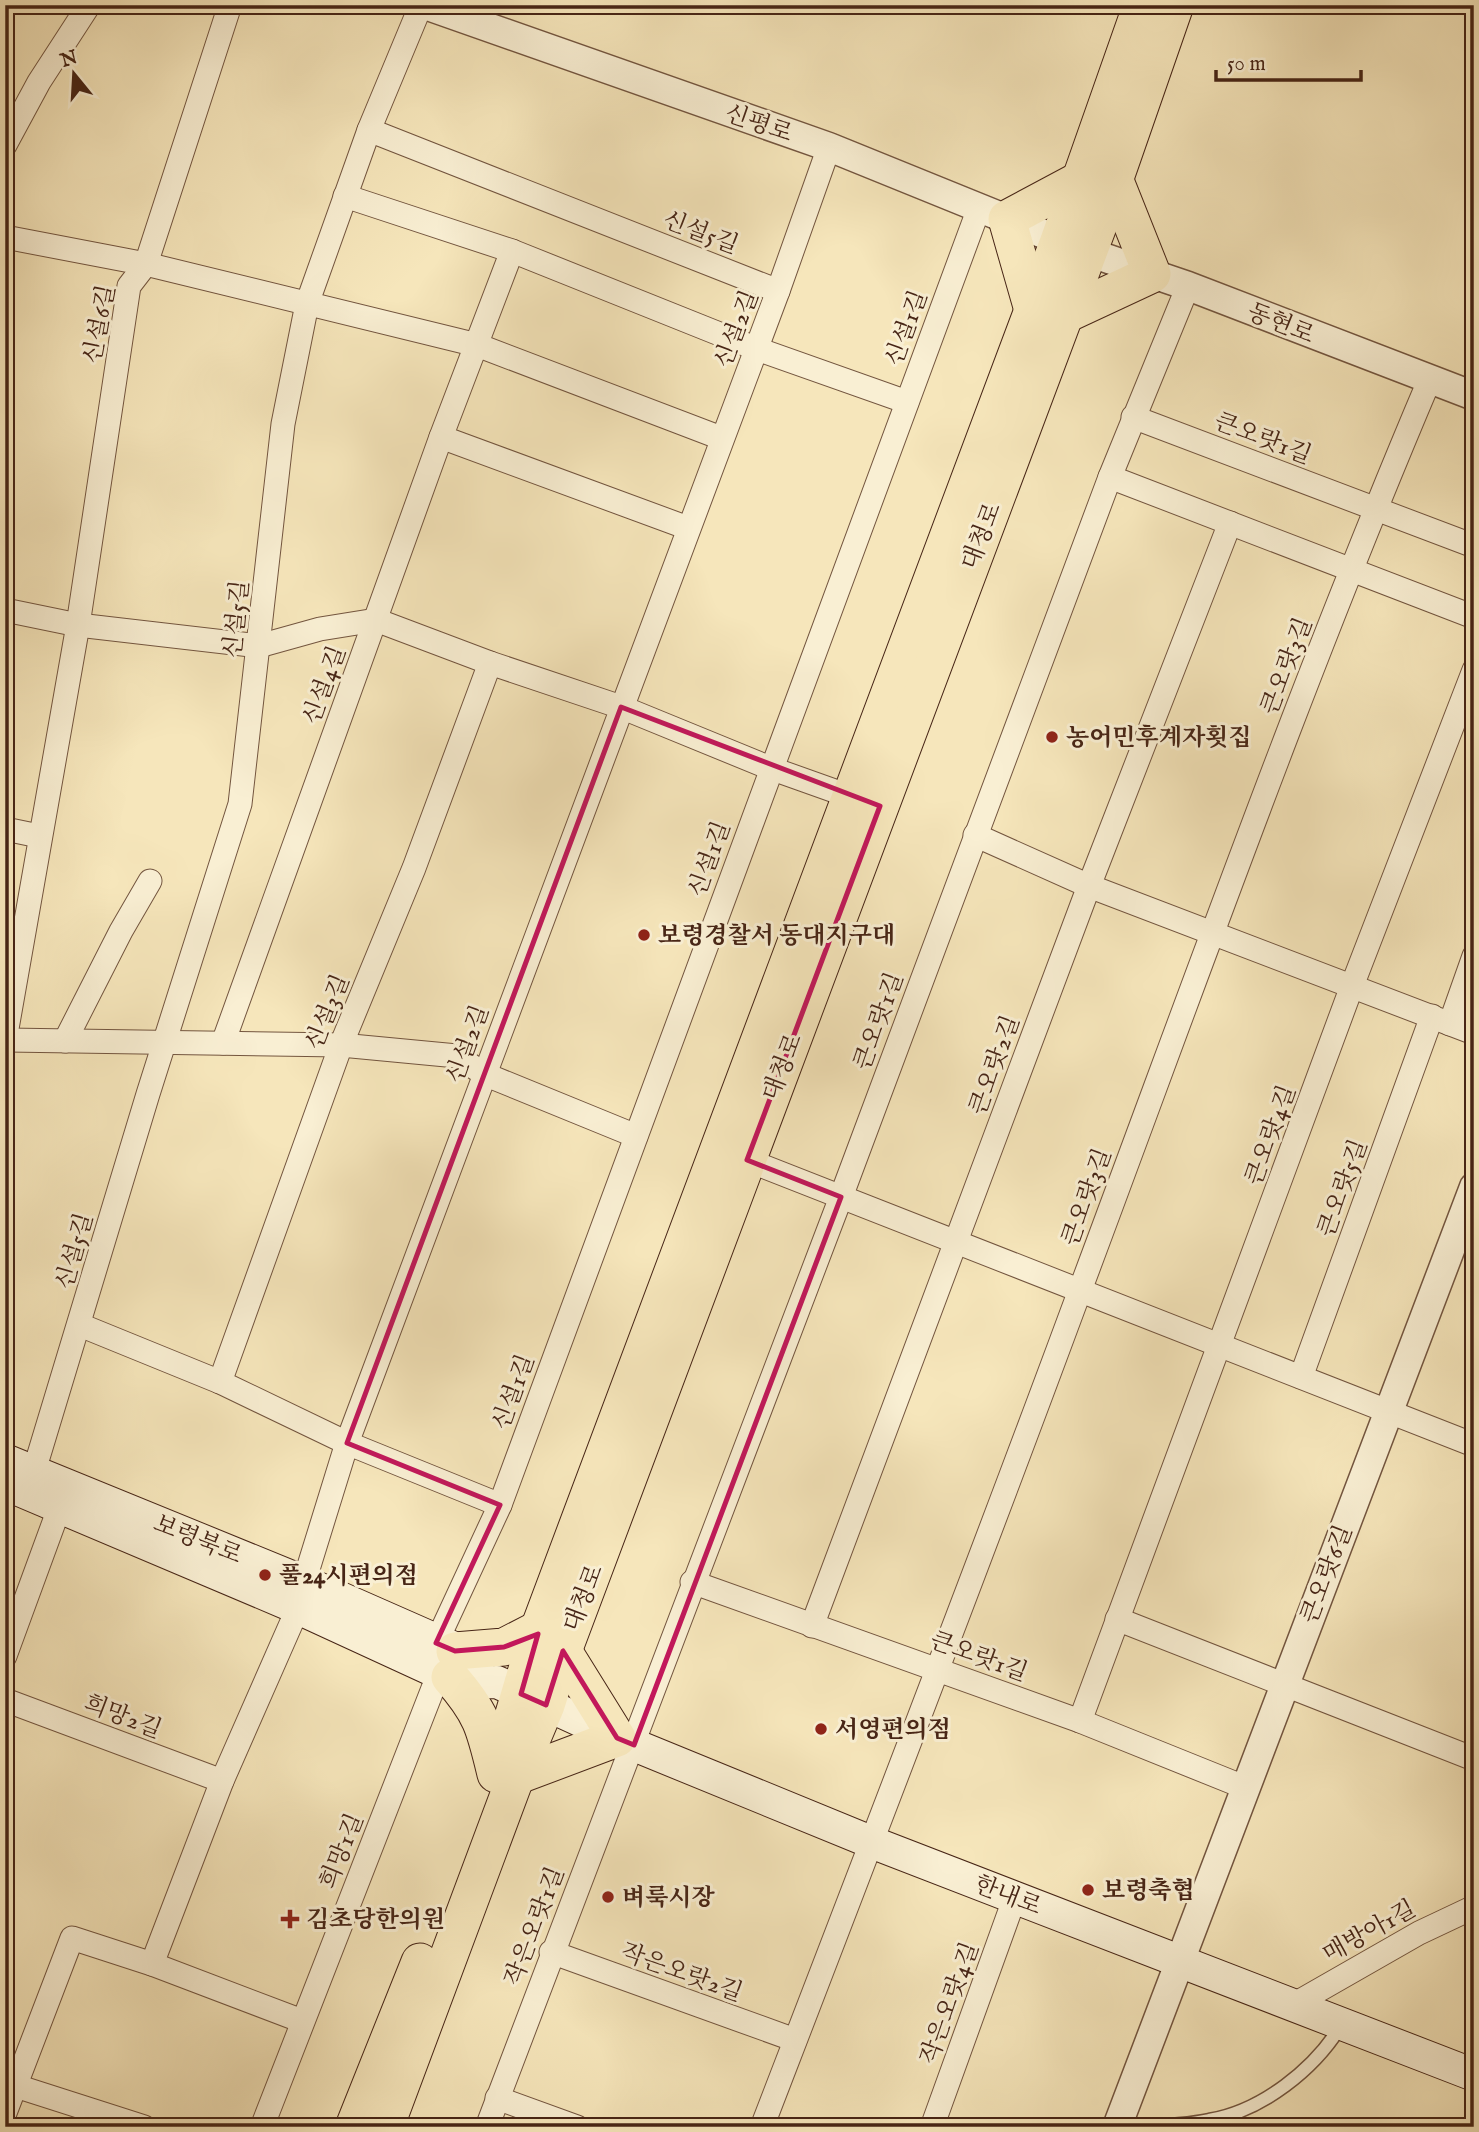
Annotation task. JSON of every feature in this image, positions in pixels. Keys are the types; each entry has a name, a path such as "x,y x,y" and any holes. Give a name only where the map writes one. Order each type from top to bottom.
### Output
{"main road":[{"name":"대청로","path":"1097,180 1142,5"},
{"name":"대청로","path":"551,1640 1097,180 1175,5"},
{"path":"1097,180 1152,274 1048,313 993,214 1097,180"},
{"name":"대청로","path":"385,2127 506,1775 522,1694 551,1640 747,1160 865,801"},
{"name":"보령북로","path":"5,1460 445,1661 480,1660 522,1694"},
{"name":"보령북로","path":"5,1484 301,1595"},
{"path":"551,1640 625,1741 506,1775 475,1705 445,1661 504,1647 551,1640"},
{"name":"한내로","path":"522,1694 625,1741 871,1842 1474,2075"},
{"name":"대청로","path":"355,2127 506,1775"}],"street":[{"path":"5,145 89,5"},
{"name":"신설6길","path":"6,1040 78,625 129,286 146,264 230,5"},
{"name":"신설5길","path":"34,1471 240,804 283,424 307,304 369,130 423,5"},
{"name":"신평로","path":"423,5 829,147 1073,246"},
{"name":"신설5길","path":"369,130 778,291"},
{"name":"신설2길","path":"301,1595 347,1443 721,438 757,349 829,147"},
{"path":"345,196 512,251 757,349 907,402"},
{"name":"신설1길","path":"445,1661 770,768 907,402 993,214"},
{"path":"5,237 146,264 477,345 721,438"},
{"name":"동현로","path":"1073,246 1188,286 1429,381 1474,396"},
{"name":"신설4길","path":"223,1043 441,438 512,251"},
{"name":"큰오랏1길","path":"625,1741 692,1582 841,1197 1110,477 1188,286"},
{"name":"큰오랏3길","path":"871,1842 1080,1291 1211,933 1374,509 1429,381"},
{"name":"큰오랏1길","path":"1133,417 1374,509"},
{"path":"441,438 688,528"},
{"path":"1110,477 1474,617"},
{"path":"1374,509 1474,546"},
{"name":"큰오랏2길","path":"812,1626 1089,886 1230,523"},
{"path":"5,610 78,625 259,646 320,629 376,620 490,663 621,706 770,768 865,801"},
{"name":"신설3길","path":"220,1382 341,1045 414,868 490,663"},
{"name":"큰오랏4길","path":"1080,1721 1352,986 1474,670"},
{"path":"5,829 40,836"},
{"path":"975,835 1089,886 1474,1033"},
{"path":"65,1041 121,931 150,881"},
{"name":"큰오랏5길","path":"1301,1377 1441,1020 1474,956"},
{"path":"6,1040 341,1045 457,1056 484,1074 636,1136"},
{"path":"747,1160 1474,1445"},
{"name":"큰오랏6길","path":"1118,2127 1178,1960 1388,1412 1466,1232 1474,1187"},
{"path":"80,1325 220,1382 347,1443 500,1505"},
{"path":"5,1656 60,1506"},
{"name":"큰오랏1길","path":"692,1582 938,1668 1244,1787"},
{"path":"152,1964 222,1781 301,1595"},
{"path":"1117,1619 1474,1759"},
{"name":"희망1길","path":"262,2127 445,1661"},
{"name":"희망2길","path":"5,1700 222,1781"},
{"name":"작은오랏1길","path":"487,2127 625,1741"},
{"path":"762,2127 871,1842"},
{"name":"작은오랏4길","path":"932,2127 1015,1897"},
{"name":"매방아1길","path":"1293,2005 1419,1933 1474,1907"},
{"path":"5,2113 10,2086 72,1938 152,1964 302,2021"},
{"name":"작은오랏2길","path":"551,1952 795,2040"},
{"path":"10,2086 144,2127"},
{"path":"497,2098 577,2127"}],"lane":[{"path":"1155,2127 1210,2120 1251,2106 1311,2064 1328,2047 1342,2024"}],"highlighted area":[{"path":"621,707 880,806 747,1160 841,1197 634,1745 617,1738 563,1651 546,1705 521,1694 538,1634 504,1647 455,1651 436,1643 500,1505 347,1443"}],"place":[{"name":"농어민후계자횟집","path":"1052,737"},
{"name":"보령경찰서 동대지구대","path":"644,935"},
{"name":"풀24시편의점","path":"265,1575"},
{"name":"서영편의점","path":"821,1729"},
{"name":"보령축협","path":"1088,1890"},
{"name":"벼룩시장","path":"608,1897"},
{"name":"김초당한의원","path":"290,1919"}]}
